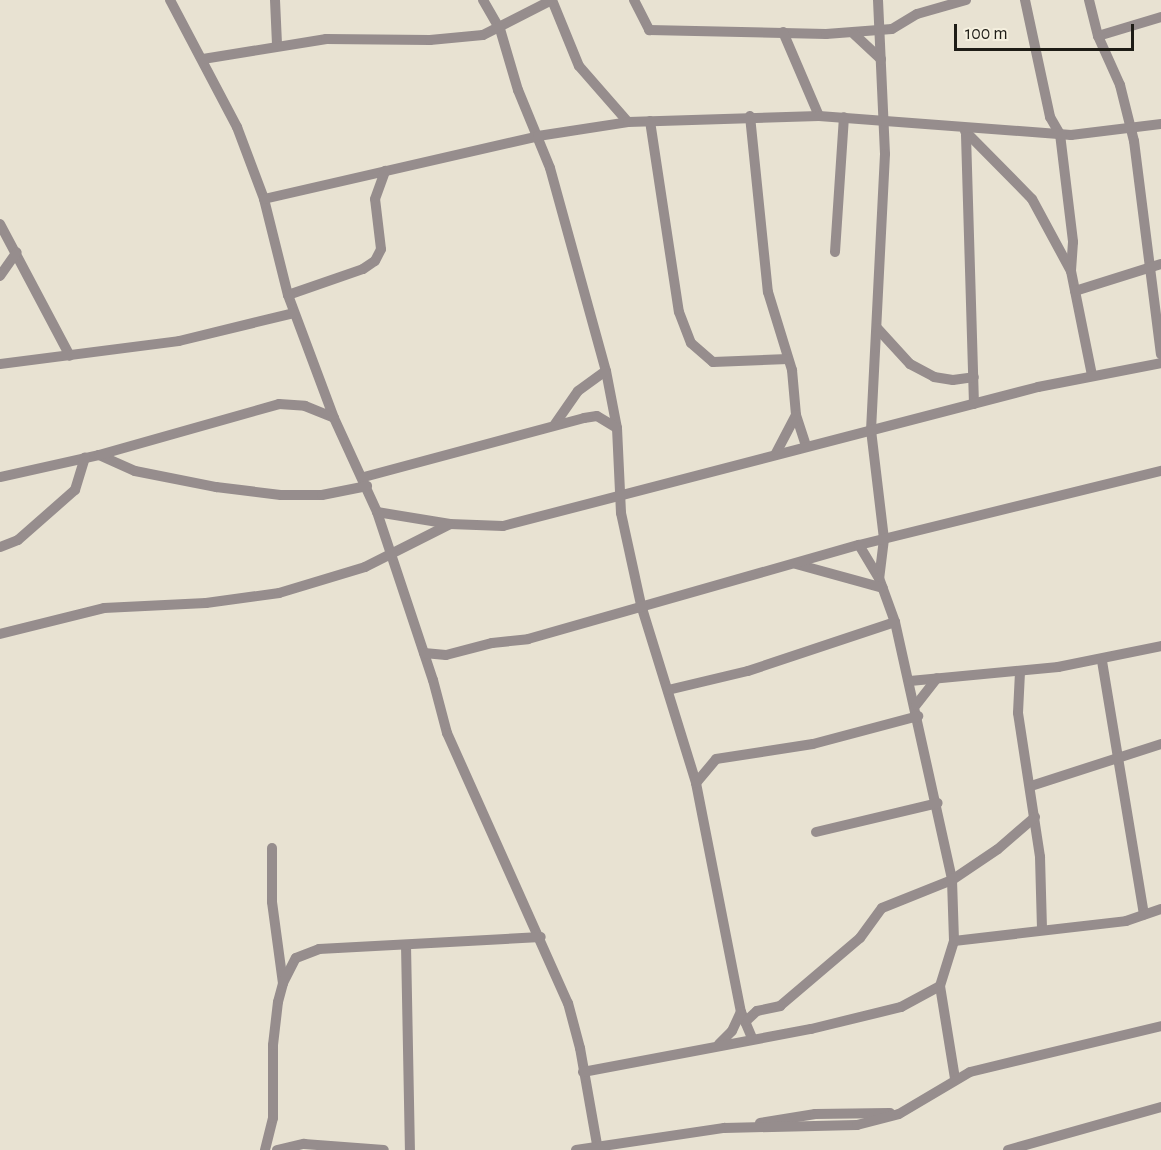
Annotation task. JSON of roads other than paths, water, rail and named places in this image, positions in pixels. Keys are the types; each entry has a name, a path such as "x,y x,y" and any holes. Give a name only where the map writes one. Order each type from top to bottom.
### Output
{"street":[{"path":"170,0 203,59 237,128 264,199 294,313 334,418 377,512 388,554 424,653 447,733 541,937 574,1023 597,1147"},
{"path":"275,0 278,44"},
{"path":"483,0 500,29 514,80 538,136 606,371 617,428 623,525 641,605 696,783 743,1017 752,1038"},
{"path":"203,59 278,44 348,38 430,40 500,29 552,0 579,66 628,122"},
{"path":"634,0 649,30 854,34 881,31 917,14 966,0"},
{"path":"878,0 885,120 878,328 871,430 884,539 881,583"},
{"path":"1025,0 1050,117 1060,134 1073,242 1071,271 1092,375"},
{"path":"1089,0 1098,36 1120,85 1132,129 1161,354"},
{"path":"1098,36 1161,17"},
{"path":"783,32 819,116"},
{"path":"854,34 881,59"},
{"path":"264,199 538,136 628,122 819,116 885,120 965,130 1036,130 1060,134 1132,129 1161,124"},
{"path":"750,117 762,252 775,320 794,381 796,416 806,446"},
{"path":"835,252 844,117"},
{"path":"1036,130 1050,117"},
{"path":"650,122 679,312 691,343 713,362 788,359"},
{"path":"965,130 1032,200 1071,271"},
{"path":"965,130 974,404"},
{"path":"288,295 363,269 375,261 381,249 375,199 385,171"},
{"path":"0,224 17,252 70,356"},
{"path":"0,276 17,252"},
{"path":"1075,291 1161,264"},
{"path":"0,364 179,341 294,313"},
{"path":"878,328 910,364 934,377 953,380 974,376"},
{"path":"377,512 450,524 503,526 974,404 1092,375 1161,363"},
{"path":"555,424 578,390 606,371"},
{"path":"0,477 99,455 279,405 305,406 334,418"},
{"path":"99,455 135,471 216,487 281,495 322,495 555,424 597,416 617,428"},
{"path":"775,454 796,416"},
{"path":"0,547 18,540 67,497 78,483 85,458"},
{"path":"424,653 446,655 492,643 528,639 641,605 884,539 1161,471"},
{"path":"0,634 104,608 206,603 279,593 365,567 450,524"},
{"path":"859,546 881,583 894,622 938,803 952,880 954,941 939,987 955,1079"},
{"path":"796,564 881,583"},
{"path":"668,690 748,671 894,622"},
{"path":"910,681 1020,672 1101,661 1161,646"},
{"path":"1101,661 1144,915"},
{"path":"1020,672 1018,713 1031,786 1043,881 1042,929"},
{"path":"696,783 716,759 813,744 917,711 937,678"},
{"path":"1031,786 1161,744"},
{"path":"816,832 938,803"},
{"path":"719,1044 743,1017 780,1006 860,938 882,908 952,880 998,849 1035,817"},
{"path":"265,1150 273,1118 273,1044 283,983 272,902 272,848"},
{"path":"954,941 1108,923 1161,909"},
{"path":"283,983 296,958 320,949 541,937"},
{"path":"406,945 410,1150"},
{"path":"583,1072 901,1007 939,987"},
{"path":"576,1150 661,1140 724,1128 857,1125 899,1114 955,1079 992,1066 1161,1026"},
{"path":"1008,1150 1161,1107"},
{"path":"277,1150 304,1144 384,1150"}]}
